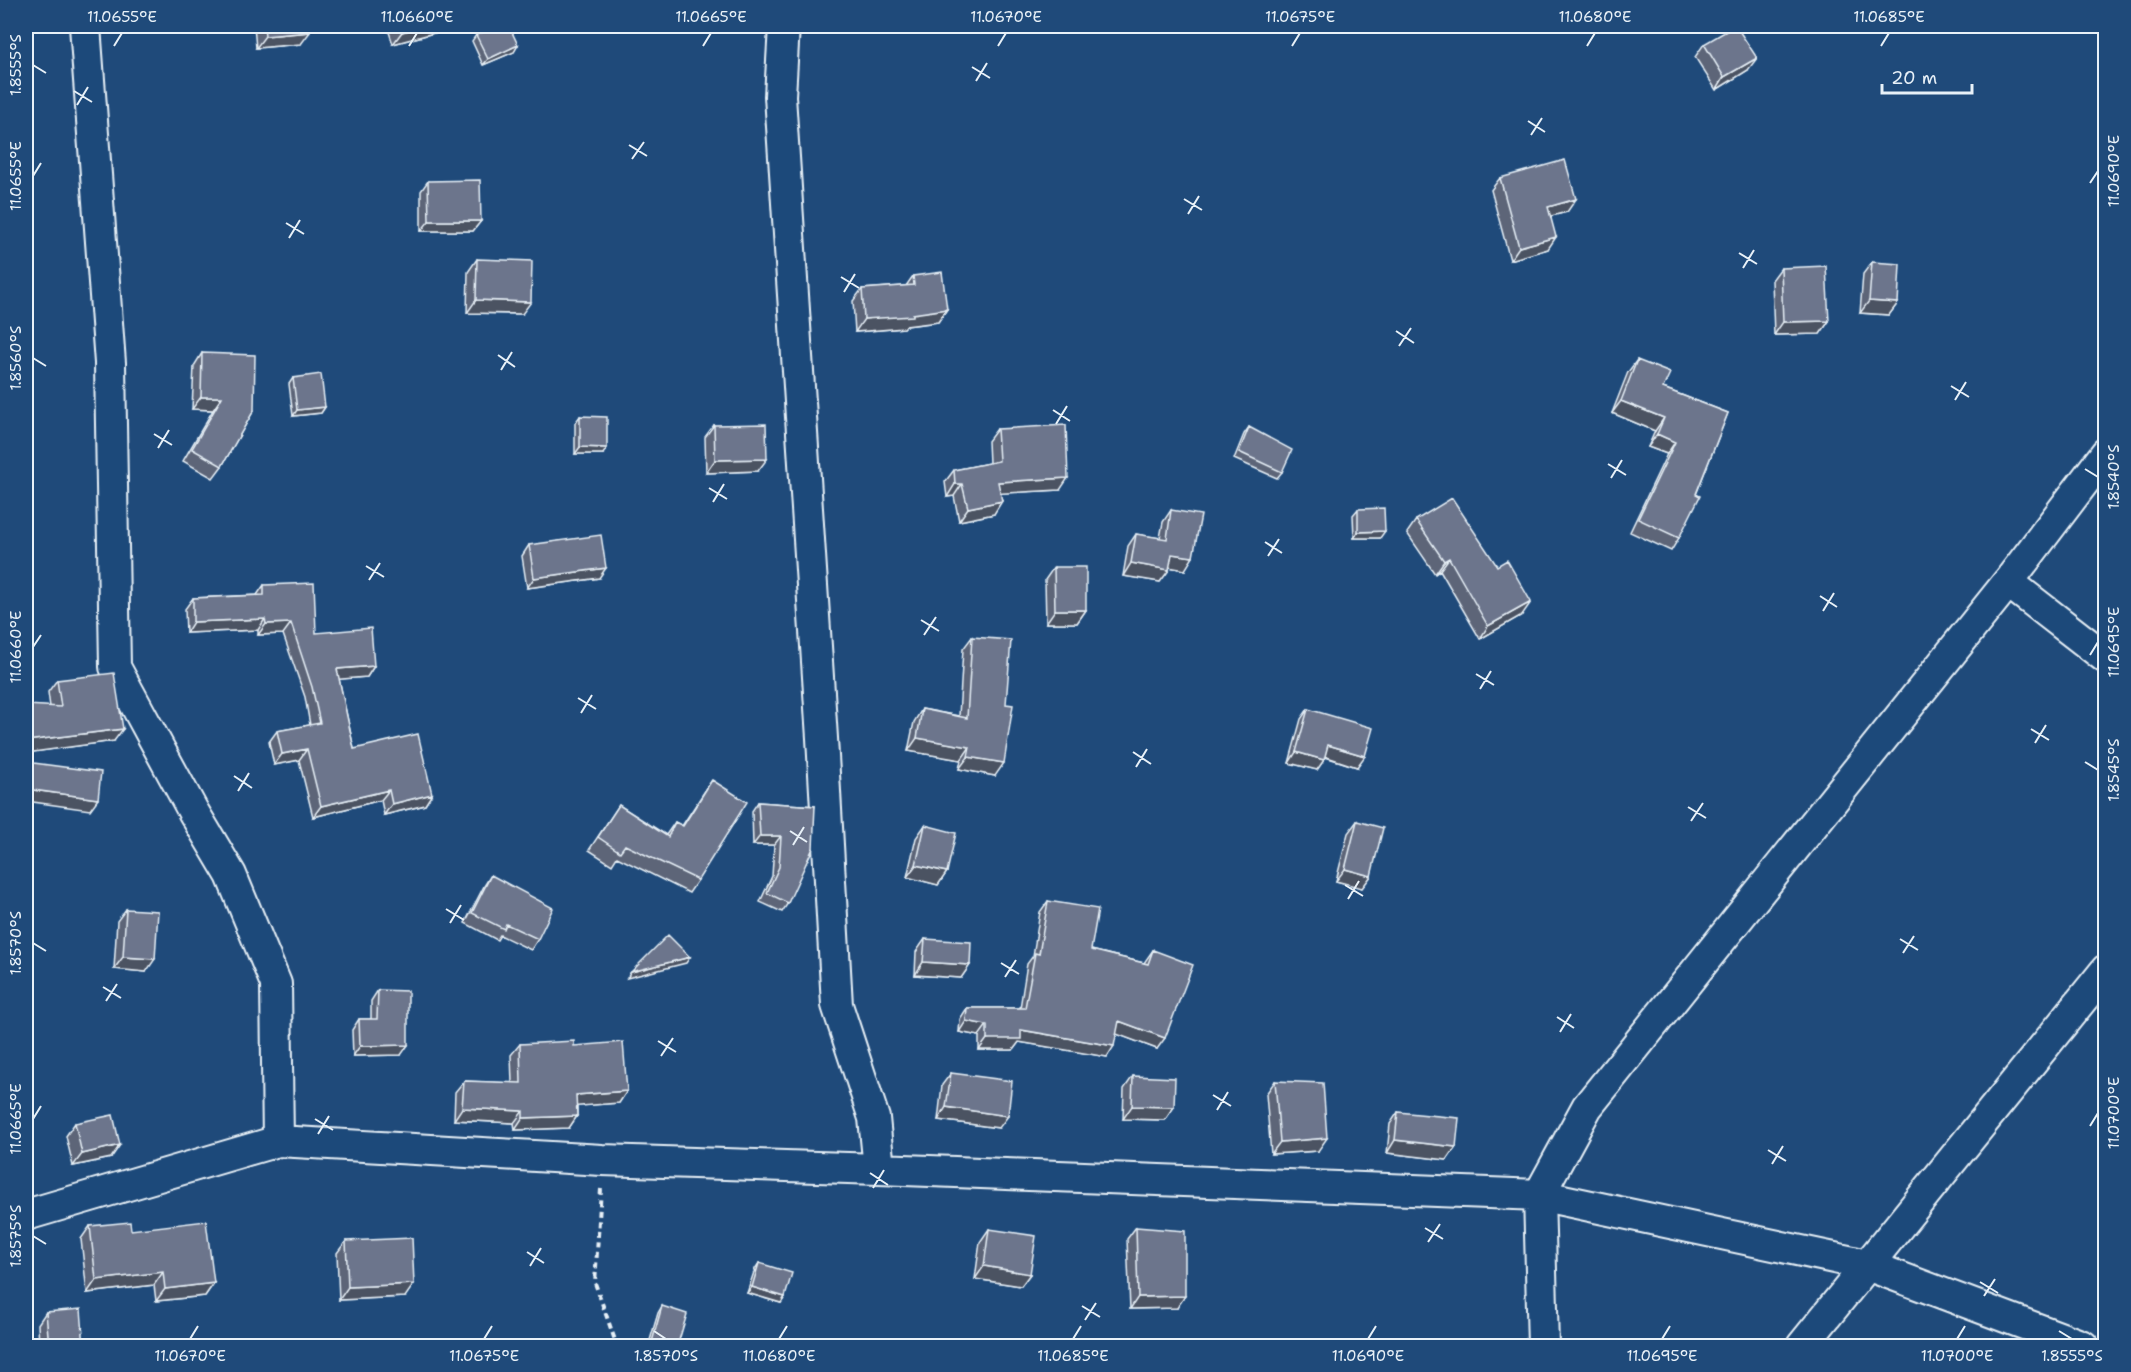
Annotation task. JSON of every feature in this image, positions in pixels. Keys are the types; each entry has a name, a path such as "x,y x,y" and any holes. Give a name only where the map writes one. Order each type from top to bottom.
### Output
{"street":[{"path":"85,26 110,363 115,667 231,875 276,984 278,1141"},
{"path":"784,26 780,96 823,750 837,1005 874,1118 879,1168"},
{"path":"1543,1347 1539,1195 1587,1107 2008,582 2106,453"},
{"path":"2008,582 2106,658"},
{"path":"1802,1347 2106,970"},
{"path":"26,1215 278,1141 602,1160 879,1168 1539,1195 1867,1265 2083,1347"}],"path":[{"path":"602,1160 595,1283 617,1347"}],"building":[{"path":"264,26 309,26 310,32 265,36"},
{"path":"400,26 423,26 402,32"},
{"path":"497,26 509,26 518,45 488,59 476,35"},
{"path":"1735,26 1757,58 1724,77 1704,44"},
{"path":"1565,160 1576,199 1548,207 1556,237 1519,247 1500,178"},
{"path":"480,180 481,221 429,221 428,181"},
{"path":"477,259 532,261 531,302 476,300"},
{"path":"1872,262 1900,264 1898,303 1869,301"},
{"path":"1826,266 1829,321 1783,322 1781,268"},
{"path":"942,272 947,309 913,314 913,316 864,319 862,289 914,285 913,276"},
{"path":"202,353 255,355 254,410 222,466 192,449 222,397 201,397"},
{"path":"1637,360 1670,373 1663,388 1728,413 1696,494 1700,496 1679,538 1638,519 1675,442 1657,434 1664,418 1621,401"},
{"path":"321,374 325,407 297,410 293,378"},
{"path":"580,416 607,417 607,448 580,447"},
{"path":"766,424 767,459 715,460 714,425"},
{"path":"1066,425 1068,478 998,482 1002,501 968,508 962,484 955,484 954,470 999,461 997,429"},
{"path":"1249,427 1292,450 1282,472 1239,452"},
{"path":"1452,498 1497,566 1507,560 1531,602 1488,626 1449,558 1444,561 1416,520"},
{"path":"1384,508 1385,531 1358,532 1358,509"},
{"path":"1171,510 1201,515 1193,557 1172,554 1169,570 1131,563 1136,534 1167,539"},
{"path":"601,535 606,568 534,578 529,545"},
{"path":"1054,567 1086,567 1086,610 1055,610"},
{"path":"314,583 316,633 371,628 374,666 337,669 354,749 418,734 432,794 392,804 389,790 321,806 307,749 282,754 277,731 320,723 312,687 291,623 266,624 265,619 193,622 193,598 264,595 264,585"},
{"path":"972,637 1011,640 1006,704 1013,705 1004,763 968,757 970,747 917,738 922,709 967,718"},
{"path":"114,673 123,729 26,741 26,705 61,707 57,680"},
{"path":"1308,709 1373,728 1365,756 1328,745 1324,760 1296,752"},
{"path":"26,762 101,772 98,799 26,789"},
{"path":"712,780 747,802 698,880 625,845 620,852 598,837 619,805 668,837 675,822 683,826"},
{"path":"758,802 815,806 813,848 788,903 767,893 779,867 781,836 760,836"},
{"path":"1357,821 1383,828 1371,876 1345,869"},
{"path":"925,825 956,833 947,872 916,865"},
{"path":"491,875 553,908 538,939 506,924 504,929 472,913"},
{"path":"1048,901 1098,909 1091,950 1148,964 1153,950 1193,965 1165,1038 1119,1021 1114,1046 1021,1030 1021,1039 987,1039 987,1025 966,1021 967,1008 1025,1008 1035,953 1039,954"},
{"path":"126,909 158,911 155,959 123,957"},
{"path":"668,935 690,957 631,972"},
{"path":"925,939 971,942 970,965 923,962"},
{"path":"378,990 408,991 408,1045 360,1046 359,1019 377,1019"},
{"path":"574,1041 574,1046 623,1042 627,1091 576,1095 577,1116 523,1118 523,1111 462,1108 464,1081 521,1083 520,1044"},
{"path":"951,1073 1012,1081 1008,1116 946,1107"},
{"path":"1133,1076 1175,1078 1174,1107 1132,1106"},
{"path":"1275,1081 1323,1083 1327,1138 1280,1142"},
{"path":"1398,1112 1459,1118 1456,1147 1395,1140"},
{"path":"113,1115 120,1145 82,1154 75,1123"},
{"path":"206,1221 214,1283 165,1289 163,1272 96,1280 90,1226 130,1222 131,1230"},
{"path":"1136,1227 1185,1231 1185,1296 1138,1297"},
{"path":"989,1229 1036,1236 1030,1274 984,1266"},
{"path":"412,1238 414,1284 348,1287 346,1241"},
{"path":"759,1263 792,1273 785,1297 752,1287"},
{"path":"662,1306 687,1314 677,1347 667,1347 652,1342"},
{"path":"81,1309 84,1347 49,1347 46,1312"}]}
